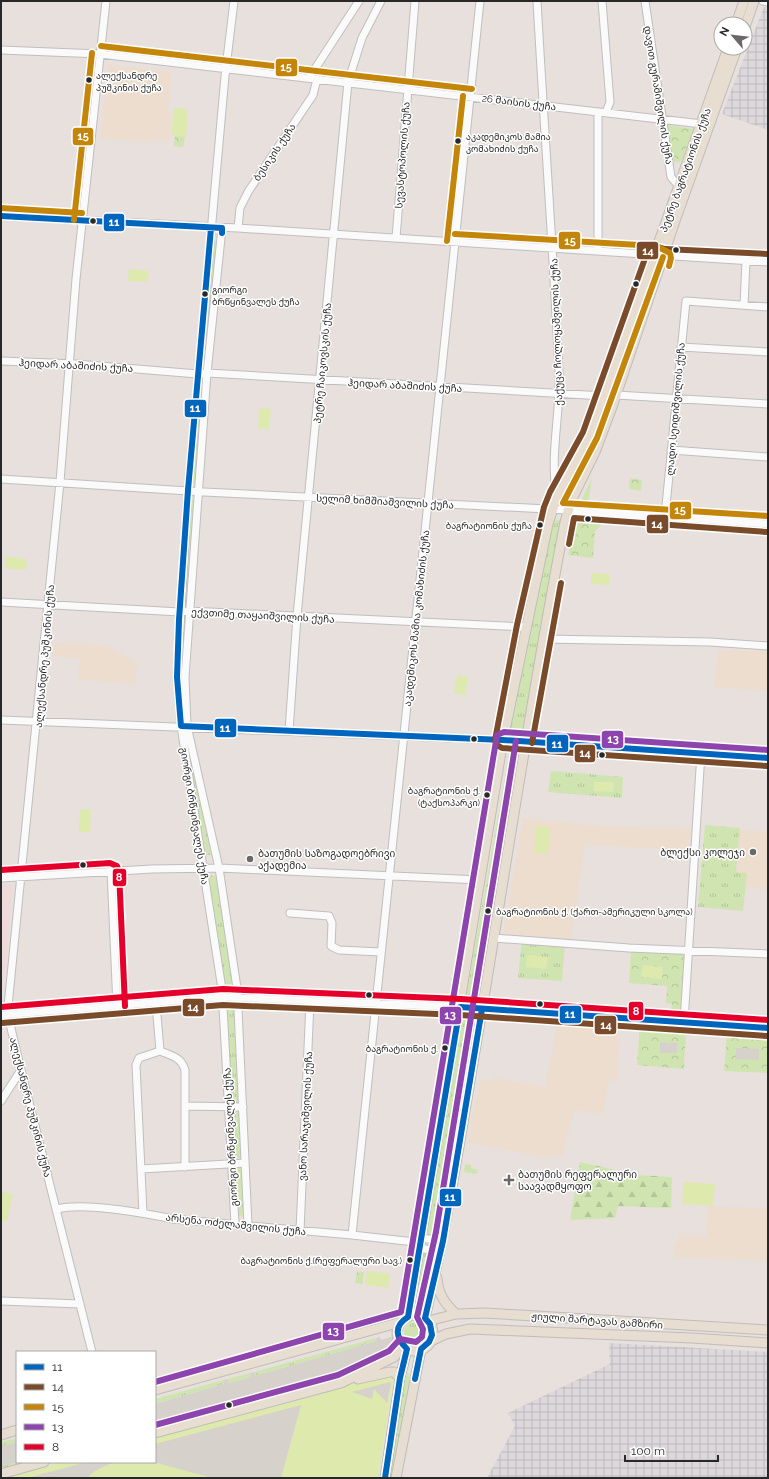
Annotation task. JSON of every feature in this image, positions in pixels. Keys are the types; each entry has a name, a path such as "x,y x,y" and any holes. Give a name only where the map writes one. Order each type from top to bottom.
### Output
{"main road":[{"path":"739,16 744,1"},
{"path":"749,16 754,1"},
{"name":"პეტრე ბაგრატიონის ქუჩა","path":"426,1319 443,1241 494,938 524,742 568,510 595,452 616,396 680,186 725,56"},
{"name":"პეტრე ბაგრატიონის ქუჩა","path":"404,1319 460,1007 503,740 525,627 552,510 557,496 590,435 735,56"},
{"path":"437,1266 438,1289 443,1300 456,1314"},
{"name":"ჟიული შარტავას გამზირი","path":"426,1319 456,1314 484,1313 768,1330"},
{"path":"156,1390 414,1315 426,1319 432,1331 429,1342 421,1349 396,1478"},
{"path":"384,1478 405,1347 397,1334 404,1319"},
{"name":"ჟიული შარტავას გამზირი","path":"429,1342 446,1334 470,1329 685,1338 768,1344"},
{"path":"341,1383 394,1357 405,1347 421,1349"},
{"path":"156,1433 341,1383 390,1372 394,1372 400,1378"},
{"path":"1,1435 16,1430"},
{"path":"1,1474 40,1463"}],"street":[{"name":"ალექსანდრე პუშკინის ქუჩა","path":"92,1351 57,1209 21,1070 5,1015 38,721 82,221 106,1"},
{"name":"გიორგი ბრწყინვალეს ქუჩა","path":"234,1 226,68 188,490 177,677 203,868 223,997 235,1224"},
{"path":"309,78 359,1"},
{"name":"პეტრე ჩაიკოვსკის ქუჩა","path":"289,732 297,616 321,379 348,82 362,38 381,1"},
{"name":"სევასტოპოლის ქუჩა","path":"396,238 415,1"},
{"name":"აკადემიკოს მამია კომახიძის ქუჩა","path":"352,1235 480,1"},
{"name":"ქაქუცა ჩოლოყაშვილის ქუჩა","path":"537,1 560,394 554,479 557,496"},
{"path":"598,251 602,112 610,102 602,1"},
{"name":"დავით გურამიშვილის ქუჩა","path":"645,1 671,176 680,186"},
{"path":"764,1 768,2"},
{"name":"26 მაისის ქუჩა","path":"1,50 100,54 702,124"},
{"name":"ბესიკის ქუჩა","path":"238,228 240,208 248,192 313,95 317,79"},
{"path":"1,216 211,228 238,228 768,262"},
{"name":"გიორგი ბრწყინვალეს ქუჩა","path":"222,228 207,373 189,611 184,726 219,868 238,997 248,1225"},
{"path":"746,261 744,305 768,307"},
{"name":"ლადო სეიდიშვილის ქუჩა","path":"665,516 686,301 744,305"},
{"path":"681,347 768,352"},
{"name":"ჰეიდარ აბაშიძის ქუჩა","path":"1,361 70,363 198,374 207,373 321,379 604,396"},
{"path":"616,396 768,404"},
{"path":"671,450 768,457"},
{"name":"სელიმ ხიმშიაშვილის ქუჩა","path":"1,479 428,504 568,510 768,524"},
{"name":"ექვთიმე თაყაიშვილის ქუჩა","path":"1,602 180,612 189,611 525,627"},
{"path":"543,639 710,642 768,646"},
{"path":"1,720 184,726 289,732 503,740 768,758"},
{"path":"684,1022 702,753"},
{"path":"1,878 111,871 219,868 480,880"},
{"path":"111,871 117,1006"},
{"path":"290,913 329,916 332,923 331,946 334,948 339,950 381,952"},
{"path":"494,938 630,948 768,954"},
{"path":"5,1015 238,997 310,1002 460,1007 768,1028"},
{"name":"ვანო სარაჯიშვილის ქუჩა","path":"300,1231 310,1002"},
{"path":"156,1003 160,1051"},
{"path":"143,1213 136,1065 139,1058 160,1051 178,1058 183,1062 185,1070 185,1167"},
{"path":"1,1101 21,1070"},
{"path":"186,1106 243,1107"},
{"path":"141,1169 245,1163"},
{"name":"არსენა ოძელაშვილის ქუჩა","path":"57,1209 67,1206 143,1213 173,1219 352,1235 418,1243"},
{"path":"418,1243 443,1241"},
{"path":"418,1243 440,1252"},
{"path":"1,1301 80,1304"}],"shaded area":[{"path":"764,7 768,7 768,130 722,114 745,56 753,56 753,35"},
{"path":"108,65 171,72 168,111 172,112 169,141 148,140 147,144 143,141 100,139"},
{"path":"54,642 106,646 137,663 135,684 78,679 80,659 52,656"},
{"path":"718,650 768,651 768,691 714,687"},
{"path":"523,818 588,825 691,829 689,850 585,845 571,940 503,934"},
{"name":"ბლექსი კოლეჯი","path":"740,830 768,832 768,890 745,887 747,873 736,872"},
{"path":"1,884 9,884 13,889 1,1009"},
{"path":"558,1020 620,1026 617,1081 609,1081 603,1114 574,1110 562,1157 551,1155 550,1158 467,1143 480,1079 493,1082 493,1078 545,1087"},
{"path":"660,1042 677,1043 677,1053 660,1053"},
{"path":"736,1048 759,1049 759,1060 736,1059"},
{"path":"708,1206 768,1209 768,1261 674,1257 675,1242 679,1242 679,1235 706,1236"},
{"path":"395,1336 399,1345 380,1360 379,1358 351,1371 260,1395 260,1399 256,1400 255,1396 233,1402 233,1406 229,1407 228,1404 156,1423 156,1404 224,1384 223,1380 227,1379 229,1383 251,1377 250,1373 254,1372 255,1376 377,1341 376,1338 380,1337 381,1340"},
{"path":"609,1343 768,1352 768,1478 487,1478 515,1426 508,1413 610,1364"},
{"path":"390,1382 391,1384 387,1403 374,1389 372,1399 352,1392"},
{"path":"301,1405 281,1478 212,1478 156,1463 156,1444"},
{"path":"16,1442 16,1462 1,1466 1,1446"},
{"path":"83,1463 112,1463 95,1471 87,1478 27,1478"}],"green space":[{"path":"174,108 188,109 186,137 171,135"},
{"path":"667,125 694,129 681,162 672,162"},
{"path":"175,136 185,137 183,147 174,146"},
{"path":"214,240 217,241 218,251 216,254 204,358 205,366 202,366 212,242"},
{"path":"129,269 149,271 147,282 128,281"},
{"path":"199,384 203,386 195,482 191,481"},
{"path":"259,408 271,409 269,429 258,428"},
{"path":"604,410 606,411 595,440 567,501 565,501 562,498 593,439"},
{"path":"592,477 588,503 581,502 581,501"},
{"path":"630,478 642,480 641,491 629,489"},
{"path":"190,499 195,501 187,603 184,603"},
{"path":"576,517 604,519 604,523 595,531 593,558 568,555"},
{"path":"556,520 561,520 561,525 524,734 510,731 553,523"},
{"path":"6,557 27,559 26,570 5,568"},
{"path":"591,573 609,574 609,585 591,584"},
{"path":"537,618 541,619 537,640 533,639"},
{"path":"182,621 186,623 183,713 179,676"},
{"path":"457,675 468,677 465,695 454,693"},
{"path":"186,740 188,740 211,855 206,855"},
{"path":"510,748 518,749 519,751 478,1000 475,1004 467,1003 466,998"},
{"path":"551,771 623,777 622,798 548,792"},
{"path":"594,782 614,782 613,792 594,791"},
{"path":"80,809 91,810 90,832 79,832"},
{"path":"705,825 740,828 736,872 747,873 743,911 698,907"},
{"path":"536,826 550,828 548,854 534,853"},
{"path":"210,875 216,877 233,984 225,984 208,878"},
{"path":"522,940 565,943 562,981 518,978"},
{"path":"631,952 685,953 681,1016 671,1015 672,1004 666,1003 667,986 629,983"},
{"path":"527,955 548,957 546,969 526,967"},
{"path":"643,965 663,967 662,979 641,977"},
{"path":"229,1007 236,1008 240,1099 238,1102 233,1103 231,1099 227,1010"},
{"path":"464,1014 474,1016 476,1020 439,1236 425,1234"},
{"path":"640,1025 682,1028 686,1030 684,1069 637,1065"},
{"path":"727,1034 768,1036 768,1073 724,1071"},
{"path":"233,1111 240,1112 243,1157 240,1159 234,1156"},
{"path":"445,1141 452,1142 449,1157 443,1156"},
{"path":"580,1162 637,1175 672,1177 671,1208 618,1206 615,1218 570,1220"},
{"path":"465,1164 471,1165 471,1168 478,1170 477,1174 464,1172"},
{"path":"237,1166 243,1166 244,1215 239,1216 237,1213 234,1168"},
{"path":"439,1179 445,1180 443,1194 436,1193"},
{"path":"684,1182 715,1184 713,1206 682,1204"},
{"path":"1,1192 13,1194 7,1221 1,1220"},
{"path":"422,1253 435,1255 424,1299 420,1304 418,1304 415,1300"},
{"path":"367,1271 390,1274 388,1288 365,1285"},
{"path":"357,1272 364,1272 362,1284 355,1283"},
{"path":"410,1322 418,1322 424,1328 424,1336 418,1342 410,1342 404,1336 404,1328"},
{"path":"376,1338 377,1341 255,1376 254,1372"},
{"path":"379,1358 380,1360 345,1376 260,1399 260,1395 351,1371"},
{"path":"406,1372 410,1374 393,1478 389,1478"},
{"path":"250,1373 251,1377 228,1383 227,1379"},
{"path":"386,1375 393,1377 378,1478 3,1478 58,1463 156,1463 156,1437"},
{"path":"223,1380 224,1384 156,1404 156,1399"},
{"path":"255,1396 256,1400 233,1406 233,1402"},
{"path":"228,1403 229,1407 156,1427 156,1423"},
{"path":"16,1438 16,1442 1,1446 1,1442"},
{"path":"16,1462 27,1463 1,1470 1,1466"}],"transit line":[{"name":"15","path":"101,46 472,89"},
{"name":"15","path":"74,220 92,53"},
{"name":"15","path":"447,241 463,96"},
{"name":"15","path":"1,208 82,213"},
{"name":"11","path":"1,216 222,228 222,233"},
{"name":"11","path":"211,228 188,490 179,620 177,677 181,726 503,740 768,758"},
{"name":"15","path":"455,234 656,246 670,253 671,258 669,266"},
{"name":"14","path":"767,766 502,748 497,745 495,740 517,625 544,507 550,492 583,432 648,250 655,246 665,249 768,254"},
{"name":"15","path":"663,257 597,438 563,503 768,516"},
{"name":"14","path":"569,544 574,518 767,532"},
{"name":"14","path":"532,743 561,583"},
{"name":"13","path":"156,1382 401,1312 497,735 504,732 768,750"},
{"name":"13","path":"156,1425 338,1375 389,1351 400,1339 416,1342 422,1337 423,1329 417,1317 436,1232 516,741"},
{"name":"8","path":"1,870 110,863 117,866 119,871 125,1006"},
{"name":"8","path":"1,1007 223,989 461,999 768,1020"},
{"name":"14","path":"2,1023 223,1005 460,1015 767,1036"},
{"name":"11","path":"385,1478 400,1378 407,1349 400,1341 398,1328 400,1324 408,1317 460,1007 768,1028"},
{"name":"11","path":"415,1379 421,1349 429,1342 432,1335 430,1324 425,1318 443,1241 482,1009"}],"place":[{"name":"ალექსანდრე პუშკინის ქუჩა","path":"89,80"},
{"name":"აკადემიკოს მამია კომახიძის ქუჩა","path":"458,141"},
{"name":"გიორგი ბრწყინვალეს ქუჩა","path":"205,294"},
{"name":"ბაგრატიონის ქუჩა","path":"540,525"},
{"name":"ბაგრატიონის ქ. (ტაქსოპარკი)","path":"487,795"},
{"name":"ბლექსი კოლეჯი","path":"753,852"},
{"name":"ბათუმის საზოგადოებრივი აქადემია","path":"250,859"},
{"name":"ბაგრატიონის ქ. (ქართ-ამერიკული სკოლა)","path":"488,911"},
{"name":"ბაგრატიონის ქ.","path":"445,1048"},
{"name":"ბათუმის რეფერალური საავადმყოფო","path":"509,1180"},
{"name":"ბაგრატიონის ქ.(რეფერალური სავ.)","path":"410,1260"}]}
